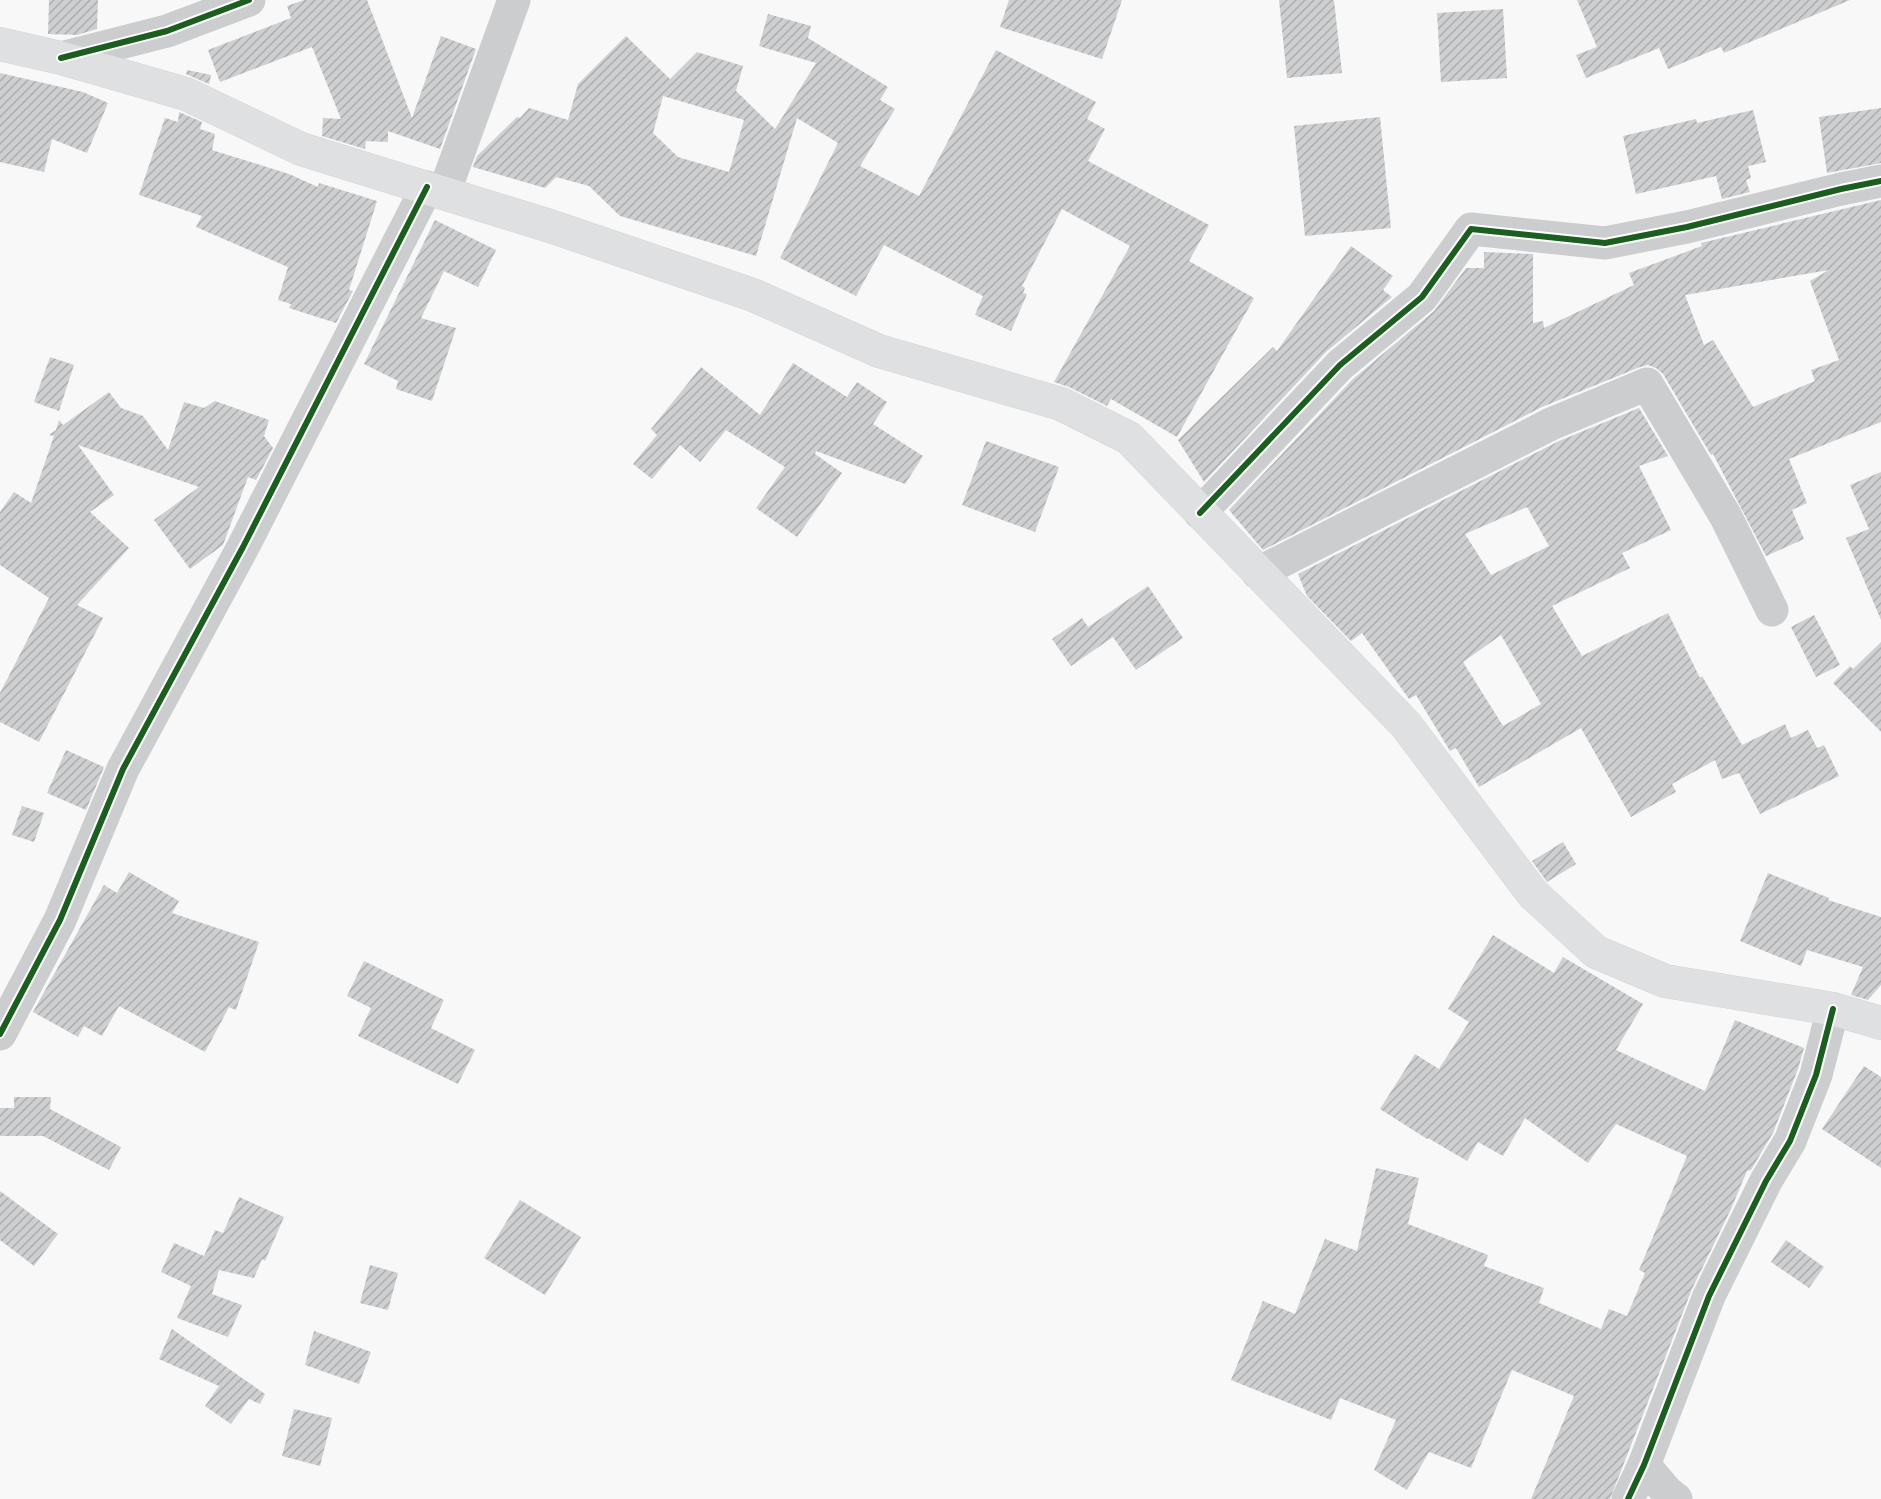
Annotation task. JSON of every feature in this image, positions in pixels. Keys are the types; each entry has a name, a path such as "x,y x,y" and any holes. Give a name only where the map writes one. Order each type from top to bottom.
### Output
{"main road":[{"path":"0,44 61,58 186,94 301,149 436,190 753,295 879,351 1061,404 1129,438 1406,725 1533,894 1596,952 1665,981 1833,1009 1881,1023"}],"street":[{"path":"61,58 167,31 249,0"},
{"path":"0,1034 60,920 123,769 436,190 514,0"},
{"path":"1200,513 1340,365 1422,297 1471,229 1605,243 1687,227 1881,181"},
{"path":"1258,573 1551,424 1647,384 1726,518 1772,610"},
{"path":"1628,1499 1644,1465 1709,1296 1766,1181 1790,1141 1816,1075 1833,1009"},
{"path":"1644,1465 1676,1499"}],"building":[{"path":"49,0 98,0 97,29 77,35 48,34"},
{"path":"304,0 367,0 412,118 441,36 476,49 440,149 388,131 388,142 366,141 365,149 322,136 323,118 341,119 312,47 220,82 208,50 291,18 287,6"},
{"path":"1009,0 1122,0 1102,59 1000,27"},
{"path":"1279,0 1334,0 1342,73 1287,78"},
{"path":"1577,0 1850,0 1724,53 1721,47 1668,69 1659,48 1586,78 1576,55 1597,47"},
{"path":"1503,9 1507,78 1441,82 1437,13"},
{"path":"768,14 811,26 808,38 888,87 880,100 895,109 860,166 919,196 996,50 1096,102 1087,119 1105,129 1088,161 1209,225 1189,261 1254,298 1177,437 1111,399 1107,406 1054,382 1130,246 1062,209 1022,286 1025,288 1023,293 1027,294 1011,331 975,315 983,296 884,245 856,296 780,258 838,143 797,118 756,256 620,216 589,186 556,177 545,188 473,167 477,156 529,108 568,120 578,84 626,36 670,79 697,52 743,66 736,91 775,129 816,63 759,46","holes":["663,96 744,120 729,172 678,157 653,133"]},
{"path":"187,70 211,75 209,84 186,74"},
{"path":"0,73 83,92 108,103 87,153 52,139 44,172 0,162"},
{"path":"1881,108 1881,163 1827,173 1819,117"},
{"path":"1753,110 1766,162 1748,166 1751,178 1746,180 1750,192 1722,199 1716,176 1636,194 1623,136 1696,119 1697,123"},
{"path":"179,112 202,122 200,129 215,134 212,150 289,174 318,187 319,183 377,201 349,290 353,291 336,323 289,308 291,304 278,300 288,267 196,227 202,216 139,195 165,118 178,122"},
{"path":"1380,117 1391,228 1305,236 1294,126"},
{"path":"1881,200 1881,422 1789,459 1807,503 1792,510 1804,539 1766,556 1713,454 1711,455 1663,374 1648,365 1542,407 1263,550 1229,510 1353,379 1434,311 1466,268 1484,268 1484,252 1533,254 1533,323 1543,321 1544,328 1634,285 1629,273 1702,246 1701,243","holes":["1829,270 1810,281 1839,360 1811,370 1815,381 1753,407 1713,340 1704,345 1685,295"]},
{"path":"435,220 496,250 478,287 444,271 421,318 456,328 432,401 396,389 398,381 364,364"},
{"path":"1351,246 1393,276 1383,290 1392,297 1326,352 1204,482 1178,440 1273,347 1277,351"},
{"path":"50,357 74,365 59,411 34,402"},
{"path":"793,363 847,397 857,382 887,402 873,424 923,456 905,484 816,451 815,454 842,473 797,537 756,508 785,467 726,430 700,462 680,445 652,479 633,464 657,435 651,429 701,367 760,415"},
{"path":"109,392 121,408 143,416 168,450 184,402 204,408 215,401 269,420 264,436 273,448 256,480 248,477 223,545 190,569 154,520 199,487 78,445 114,495 90,512 129,548 77,605 103,618 39,742 0,722 0,693 49,598 0,565 0,512 14,492 31,503 54,436 49,435 56,430 59,420 63,425"},
{"path":"1639,408 1668,456 1639,466 1671,530 1622,553 1630,568 1552,606 1582,656 1668,613 1700,678 1702,676 1742,745 1785,724 1791,738 1808,730 1817,748 1824,745 1839,776 1760,814 1739,773 1722,779 1715,760 1672,784 1676,792 1631,817 1581,728 1479,787 1456,748 1450,751 1416,695 1409,699 1362,633 1351,641 1307,596 1298,574 1559,441","holes":["1527,507 1549,546 1491,575 1465,534","1501,635 1541,704 1503,726 1463,662"]},
{"path":"986,441 1059,467 1035,532 962,505"},
{"path":"1881,472 1881,620 1846,538 1869,529 1850,485"},
{"path":"1148,586 1183,638 1136,670 1113,637 1071,666 1052,639 1082,618 1088,627"},
{"path":"1814,615 1840,665 1816,677 1791,627"},
{"path":"1881,642 1881,732 1833,683 1850,666 1853,669"},
{"path":"66,750 104,767 86,810 47,793"},
{"path":"22,806 44,813 34,842 12,835"},
{"path":"1563,842 1576,864 1547,882 1532,861"},
{"path":"129,872 179,901 172,913 259,942 236,1010 229,1007 205,1052 119,1006 102,1036 84,1026 78,1037 33,1012 104,885 117,893"},
{"path":"1768,873 1829,898 1828,900 1881,917 1881,985 1868,1000 1851,995 1863,967 1807,950 1801,966 1740,941"},
{"path":"1493,935 1554,973 1563,957 1643,1004 1616,1050 1705,1091 1735,1020 1804,1048 1773,1133 1751,1170 1747,1171 1692,1289 1610,1499 1531,1499 1574,1396 1512,1370 1471,1468 1429,1452 1407,1490 1374,1470 1396,1420 1340,1398 1331,1420 1231,1380 1263,1301 1295,1314 1325,1239 1357,1251 1376,1168 1419,1178 1408,1224 1488,1255 1484,1266 1544,1288 1539,1303 1601,1329 1609,1309 1627,1316 1645,1273 1639,1270 1687,1156 1616,1124 1588,1163 1525,1118 1503,1156 1478,1142 1467,1161 1380,1109 1415,1054 1439,1069 1469,1022 1448,1009"},
{"path":"364,961 444,1000 431,1028 475,1050 458,1084 358,1036 371,1008 347,996"},
{"path":"1864,1066 1881,1077 1881,1168 1822,1129"},
{"path":"14,1097 51,1097 50,1109 121,1147 109,1170 43,1136 0,1136 0,1108 14,1108"},
{"path":"0,1191 58,1234 34,1266 0,1240"},
{"path":"239,1197 284,1217 265,1261 262,1259 254,1278 219,1270 212,1294 242,1305 228,1337 177,1318 191,1286 161,1272 174,1243 204,1256 215,1230 223,1233"},
{"path":"520,1200 581,1237 545,1295 484,1258"},
{"path":"1786,1240 1824,1267 1809,1288 1771,1262"},
{"path":"370,1265 398,1273 388,1310 360,1303"},
{"path":"172,1329 265,1394 260,1404 249,1399 231,1424 205,1406 219,1386 159,1359"},
{"path":"314,1331 371,1352 359,1384 305,1365"},
{"path":"294,1409 332,1418 320,1466 282,1456"}],"cycle path":[{"path":"61,58 167,31 249,0"},
{"path":"1200,513 1340,365 1422,297 1471,229 1605,243 1687,227 1881,181"},
{"path":"0,1034 60,920 123,769 243,547 427,187"},
{"path":"1628,1499 1644,1465 1709,1296 1766,1181 1790,1141 1816,1075 1833,1009"}]}
